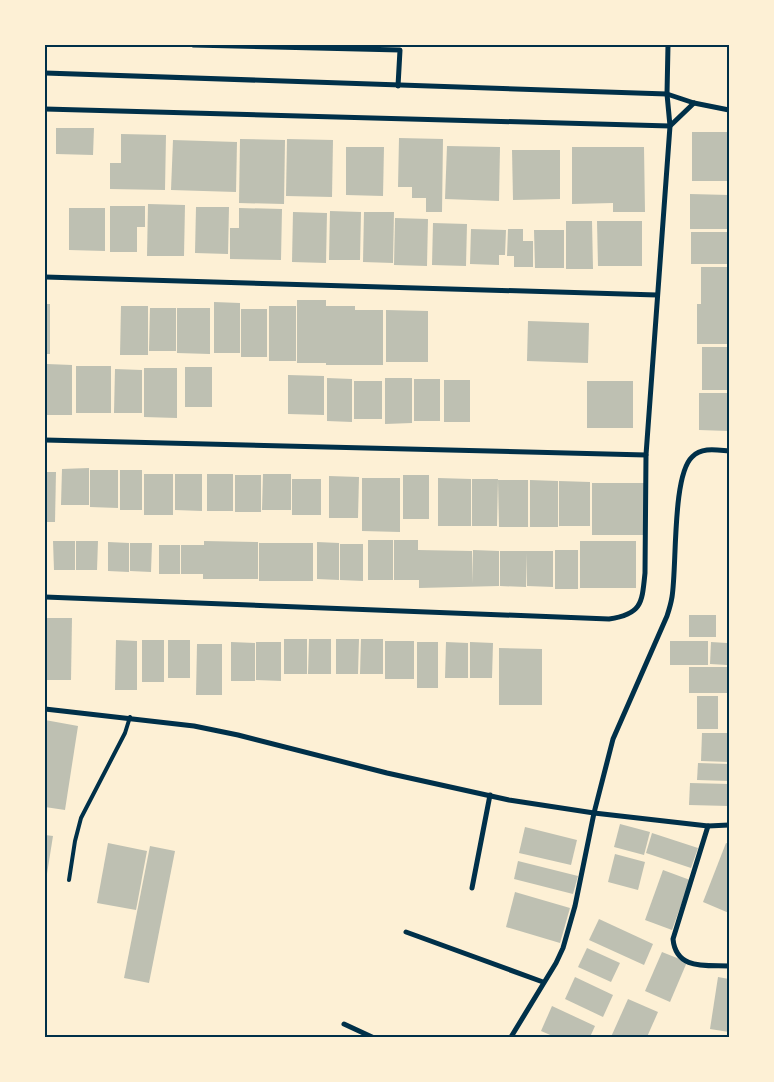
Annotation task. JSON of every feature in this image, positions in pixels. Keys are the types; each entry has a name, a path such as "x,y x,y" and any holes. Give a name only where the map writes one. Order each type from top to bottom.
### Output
{"street":[{"path":"193,45 400,47 398,86"},
{"path":"45,597 609,619 626,617 638,608 643,592 645,573 646,455 670,126 667,94 668,45"},
{"path":"45,73 667,94 694,103 729,110"},
{"path":"45,109 670,126 694,103"},
{"path":"45,277 657,295"},
{"path":"45,440 646,455"},
{"path":"511,1037 543,982 556,964 563,948 575,906 594,813 613,740 662,627 672,598 676,522 682,476 691,458 701,451 729,452"},
{"path":"45,709 130,717 194,726 238,735 387,773 490,795 594,813 708,826 729,825"},
{"path":"472,888 490,795"},
{"path":"708,826 673,939 674,949 677,955 689,962 729,966"},
{"path":"406,932 543,982"},
{"path":"344,1024 372,1037"}],"lane":[{"path":"69,880 75,841 81,818 125,733 130,717"}],"building":[{"path":"56,128 94,128 93,155 56,154"},
{"path":"692,132 729,132 729,181 692,181"},
{"path":"121,134 166,135 165,190 110,189 110,163 121,163"},
{"path":"399,138 443,139 442,212 426,212 426,198 412,198 412,187 398,187"},
{"path":"240,139 285,140 284,204 239,203"},
{"path":"287,139 333,140 332,197 286,196"},
{"path":"173,140 237,142 236,192 171,190"},
{"path":"447,146 500,147 499,201 445,199"},
{"path":"346,147 384,147 383,196 346,195"},
{"path":"572,147 644,147 645,212 613,212 613,203 572,204"},
{"path":"512,150 560,150 560,199 513,200"},
{"path":"690,194 729,195 729,229 690,229"},
{"path":"148,204 185,205 184,256 147,256"},
{"path":"110,206 145,206 145,227 137,227 137,252 110,252"},
{"path":"196,207 229,207 228,254 195,253"},
{"path":"69,208 105,208 105,251 69,250"},
{"path":"239,208 282,209 281,260 230,259 230,228 239,228"},
{"path":"330,211 361,212 360,260 329,260"},
{"path":"293,212 327,213 326,263 292,262"},
{"path":"364,212 394,212 393,263 363,262"},
{"path":"395,218 428,219 427,266 394,265"},
{"path":"566,221 592,221 593,269 566,269"},
{"path":"597,221 642,221 642,266 598,266"},
{"path":"433,223 467,224 466,266 432,265"},
{"path":"471,229 506,230 505,255 499,255 499,265 470,264"},
{"path":"508,229 523,229 523,241 533,241 533,267 514,267 514,256 507,256"},
{"path":"534,230 564,230 564,268 535,268"},
{"path":"691,232 729,232 729,264 691,264"},
{"path":"701,267 729,267 729,344 697,344 697,304 701,304"},
{"path":"297,300 326,300 326,363 297,363"},
{"path":"214,302 240,303 240,353 214,353"},
{"path":"45,304 50,304 50,354 45,354"},
{"path":"121,306 148,306 148,355 120,355"},
{"path":"269,306 296,306 296,361 269,361"},
{"path":"326,306 355,306 355,310 383,310 383,365 326,365"},
{"path":"150,308 176,308 176,351 149,351"},
{"path":"177,308 210,308 210,354 177,353"},
{"path":"241,309 267,309 267,357 241,357"},
{"path":"386,310 428,311 428,362 386,362"},
{"path":"528,321 589,323 588,363 527,361"},
{"path":"702,347 729,347 729,390 702,390"},
{"path":"47,364 72,365 72,415 47,415"},
{"path":"76,366 111,366 111,413 76,413"},
{"path":"185,367 212,367 212,407 185,407"},
{"path":"144,368 177,368 177,418 144,417"},
{"path":"115,369 142,370 142,413 114,413"},
{"path":"288,375 324,376 324,415 288,414"},
{"path":"327,378 352,379 352,422 327,421"},
{"path":"385,378 412,378 412,423 385,424"},
{"path":"414,379 440,379 440,421 414,421"},
{"path":"444,380 470,380 470,422 444,422"},
{"path":"354,381 382,381 382,419 354,419"},
{"path":"587,381 633,381 633,428 587,428"},
{"path":"699,393 729,393 729,431 699,430"},
{"path":"89,468 89,505 61,505 62,469"},
{"path":"90,470 118,470 118,508 90,507"},
{"path":"120,470 142,470 142,510 120,510"},
{"path":"45,472 56,472 55,522 45,522"},
{"path":"144,474 173,474 173,515 144,515"},
{"path":"175,474 202,474 202,511 175,510"},
{"path":"207,474 233,474 233,511 207,511"},
{"path":"263,474 291,474 291,510 262,510"},
{"path":"235,475 261,475 261,512 235,512"},
{"path":"403,475 429,475 429,519 403,519"},
{"path":"329,476 359,477 358,518 329,518"},
{"path":"362,478 400,478 400,532 362,531"},
{"path":"438,478 471,479 471,526 438,526"},
{"path":"292,479 321,479 321,515 292,515"},
{"path":"472,479 498,479 497,526 472,526"},
{"path":"498,480 528,480 528,527 499,527"},
{"path":"530,480 558,481 558,527 530,527"},
{"path":"559,481 590,482 590,526 559,526"},
{"path":"592,483 644,483 644,535 592,535"},
{"path":"368,540 393,540 393,580 368,580"},
{"path":"394,540 418,540 418,550 472,551 472,584 473,550 499,551 499,586 419,588 419,580 394,580"},
{"path":"53,541 75,541 75,570 54,570"},
{"path":"76,541 98,541 97,570 76,570"},
{"path":"204,541 258,542 258,579 203,579 203,574 181,574 181,545 204,545"},
{"path":"580,541 636,541 636,588 580,588"},
{"path":"108,542 129,543 129,572 108,571"},
{"path":"317,542 339,543 339,580 317,579"},
{"path":"130,543 152,543 151,572 130,571"},
{"path":"259,543 313,543 313,581 259,581"},
{"path":"340,544 363,544 363,581 340,580"},
{"path":"159,545 180,545 180,574 159,574"},
{"path":"555,550 578,550 578,589 555,589"},
{"path":"500,551 553,551 553,587 527,586 527,553 526,587 500,586"},
{"path":"689,615 716,615 716,637 689,637"},
{"path":"47,618 72,618 71,680 46,680"},
{"path":"284,639 307,639 307,674 284,674"},
{"path":"309,639 331,639 331,674 308,674"},
{"path":"336,639 359,639 358,674 336,674"},
{"path":"361,639 383,639 383,674 360,674"},
{"path":"116,640 137,641 137,690 115,690"},
{"path":"142,640 164,640 164,682 142,682"},
{"path":"168,640 190,640 190,678 168,678"},
{"path":"385,641 414,641 414,679 385,679"},
{"path":"670,641 708,641 708,665 670,665"},
{"path":"231,642 255,643 255,681 231,681"},
{"path":"256,642 281,642 281,681 256,680"},
{"path":"417,642 438,642 438,688 417,688"},
{"path":"446,642 468,643 468,678 445,678"},
{"path":"470,642 493,643 492,678 470,678"},
{"path":"711,642 727,643 727,665 710,664"},
{"path":"197,644 222,644 222,695 196,695"},
{"path":"499,648 542,649 542,705 499,705"},
{"path":"689,667 729,667 729,693 689,693"},
{"path":"697,696 718,696 718,729 697,729"},
{"path":"45,720 78,726 65,810 45,807"},
{"path":"702,733 729,733 729,762 701,761"},
{"path":"698,763 729,764 729,781 697,780"},
{"path":"690,783 729,784 729,806 689,805"},
{"path":"620,824 650,832 644,855 614,847"},
{"path":"525,827 577,840 571,865 519,853"},
{"path":"652,833 698,848 691,868 646,853"},
{"path":"45,835 53,836 46,880 45,880"},
{"path":"108,843 147,851 136,910 97,903"},
{"path":"726,843 729,844 729,913 703,902"},
{"path":"150,846 175,851 149,983 124,978"},
{"path":"615,854 645,862 638,890 608,882"},
{"path":"518,861 578,876 573,894 514,879"},
{"path":"663,870 690,880 672,930 645,920"},
{"path":"515,892 570,908 560,943 506,927"},
{"path":"599,919 653,944 644,965 589,940"},
{"path":"587,948 620,963 611,982 578,967"},
{"path":"662,952 687,962 670,1002 645,991"},
{"path":"575,977 613,995 603,1017 565,999"},
{"path":"718,977 729,979 729,1032 710,1029"},
{"path":"628,999 658,1012 647,1037 611,1037"},
{"path":"552,1006 595,1026 590,1037 555,1037 541,1031"}]}
